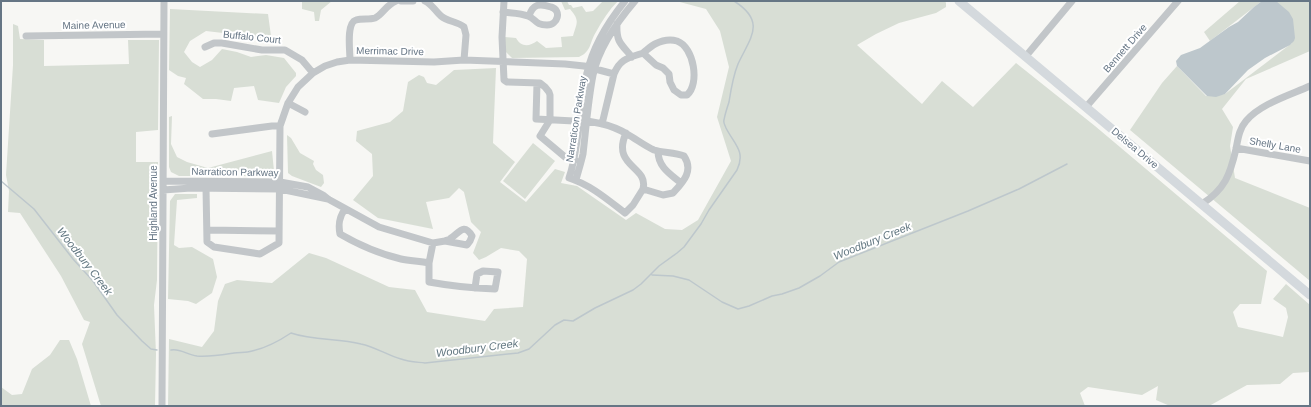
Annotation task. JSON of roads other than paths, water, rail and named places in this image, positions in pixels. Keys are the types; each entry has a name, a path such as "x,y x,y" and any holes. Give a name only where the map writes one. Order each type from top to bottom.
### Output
{"main road":[{"name":"Delsea Drive","path":"962,2 1086,108 1310,295"}],"street":[{"name":"Highland Avenue","path":"162,406 164,1"},
{"path":"350,60 351,23 355,20 375,18 390,4 396,1"},
{"path":"402,1 413,1"},
{"path":"425,1 431,4 443,18 456,22 464,27 466,34 464,60"},
{"path":"504,1 503,62 505,81 540,83 545,87 550,95 550,120 540,136 565,157 575,160"},
{"name":"Narraticon Parkway","path":"573,179 575,160 592,68 601,36 625,1"},
{"name":"Narraticon Parkway","path":"592,68 616,24 635,1"},
{"path":"1026,56 1072,1"},
{"name":"Bennett Drive","path":"1086,108 1178,1"},
{"path":"503,12 529,16"},
{"path":"616,24 616,36 619,42 632,57"},
{"name":"Maine Avenue","path":"26,36 163,34"},
{"path":"602,124 617,66 625,59 643,53 654,44 666,41 675,41 681,44 688,51 693,62 694,81 690,92 687,95 681,95 674,90 670,82 669,74 643,53"},
{"name":"Buffalo Court","path":"205,47 214,43 222,43 262,50 285,50 302,60 313,73"},
{"name":"Merrimac Drive","path":"279,231 280,126 288,103 298,87 313,73 325,66 350,60 434,62 464,60 565,64 592,68 614,74"},
{"path":"537,83 536,119 583,121 602,124 626,133 652,149 684,156 688,162 689,169 686,177 673,193 663,195 643,189"},
{"path":"1202,204 1213,197 1228,177 1236,148 1237,138 1243,125 1257,111 1310,86"},
{"path":"288,103 305,112"},
{"name":"Narraticon Parkway","path":"573,179 582,156 583,121"},
{"path":"212,134 280,126"},
{"path":"573,179 589,187 625,213 633,205 643,189 644,184 640,174 626,160 624,155 622,144 626,133"},
{"name":"Shelly Lane","path":"1236,148 1310,161"},
{"path":"658,151 661,166 681,183"},
{"name":"Narraticon Parkway","path":"163,181 308,187 379,227 414,238 433,242 445,241"},
{"name":"Narraticon Parkway","path":"163,190 280,185"},
{"path":"206,188 207,242 214,247 260,254 279,243 279,231 207,230"},
{"path":"345,209 338,224 340,234 350,240 381,253 401,259 429,263"},
{"path":"433,242 429,263 429,282 475,288"}],"waterway":[{"name":"Woodbury Creek","path":"171,350 202,356 216,356 248,352 267,346 291,333 300,336 361,344 404,360 425,363 518,353 529,349 555,325 564,320 573,321 595,308 633,290 659,266 684,247 737,170 740,153 726,128 724,121 735,73 751,38 753,23 750,16 744,9 734,1"},
{"name":"Woodbury Creek","path":"652,275 673,276 689,280 722,302 738,309 772,296 799,288 820,276 839,262 968,211 1019,189 1067,164"},
{"name":"Woodbury Creek","path":"1,181 34,209 73,259 93,281 117,315 151,349 157,350"}]}
